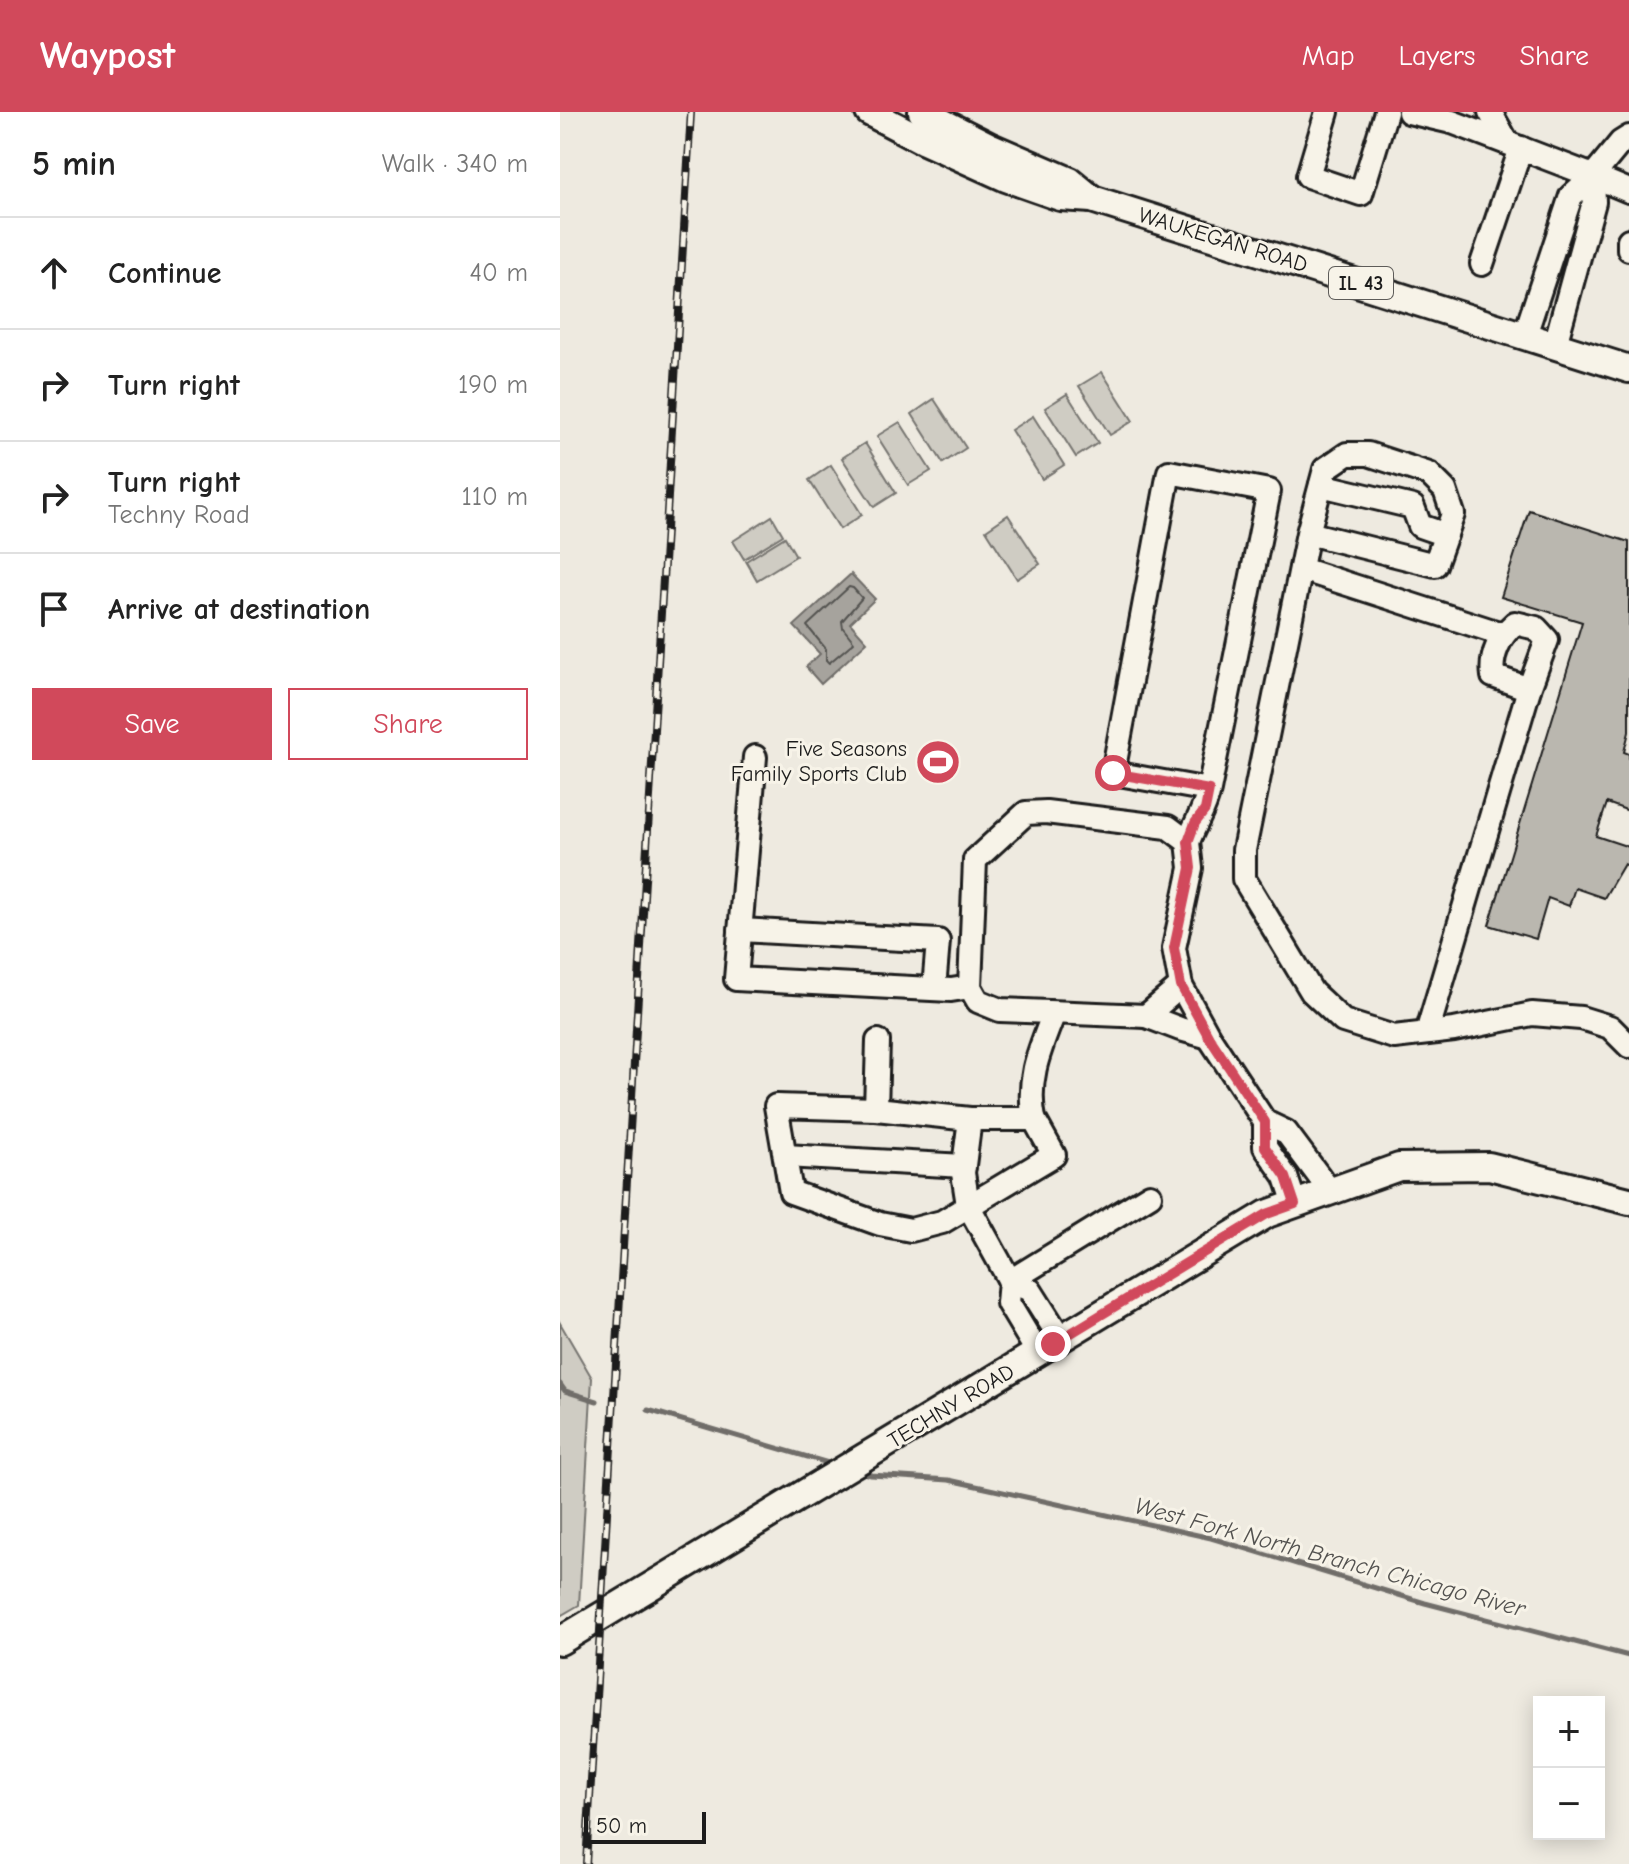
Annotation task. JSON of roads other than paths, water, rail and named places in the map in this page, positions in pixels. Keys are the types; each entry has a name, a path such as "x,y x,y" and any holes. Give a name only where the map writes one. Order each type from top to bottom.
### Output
{"main road":[{"name":"WAUKEGAN ROAD","path":"869,112 1006,178 1060,197 1092,199 1629,369"},
{"name":"WAUKEGAN ROAD","path":"922,112 991,147 1070,181 1092,199"},
{"name":"TECHNY ROAD","path":"560,1641 1267,1214 1399,1167 1489,1166 1629,1201"}],"lane":[{"path":"1327,112 1308,176 1361,194 1386,112"},
{"path":"1409,112 1452,122 1629,191"},
{"path":"1490,112 1514,145"},
{"path":"1525,335 1571,196 1629,137"},
{"path":"1482,264 1514,145"},
{"path":"1555,345 1594,202 1593,176"},
{"path":"1629,240 1629,249"},
{"path":"1308,533 1435,565 1453,514 1445,490 1429,474 1368,454 1347,454 1325,469 1308,533 1244,850 1244,879 1312,992 1343,1021 1394,1037 1532,1014 1581,1018 1610,1027 1627,1041"},
{"path":"1209,790 1113,773 1169,472 1269,491 1205,810 1195,823 1188,842 1191,868 1174,948 1181,986 1209,1037 1265,1122 1286,1132 1330,1191"},
{"path":"1321,485 1413,507 1420,526 1446,535"},
{"path":"1301,569 1502,634"},
{"path":"1427,1033 1529,689 1547,640 1536,628 1515,623 1502,634 1491,664 1493,676 1529,689"},
{"path":"755,757 736,979 951,990 970,987"},
{"path":"1188,842 1168,827 1046,812 1026,813 975,860 970,987 978,1001 1000,1010 1146,1016 1209,1037"},
{"path":"740,930 938,941 934,989"},
{"path":"1146,1016 1181,986"},
{"path":"1034,1119 970,1119 876,1109 776,1106 791,1192 880,1224 911,1230 942,1222 1054,1155 1034,1119 1029,1096 1038,1055 1054,1013"},
{"path":"876,1109 878,1041"},
{"path":"970,1119 964,1166 968,1205 1010,1281 1008,1303 1038,1353"},
{"path":"1265,1122 1265,1147 1286,1177 1295,1204"},
{"path":"785,1156 964,1166"},
{"path":"1010,1281 1150,1195"},
{"path":"1010,1281 1030,1290 1061,1339"}],"water":[{"path":"851,574 875,599 850,623 867,642 821,684 806,667 820,654 794,626"}],"waterway":[{"name":"West Fork North Branch Chicago River","path":"560,1384 565,1391 597,1401"},
{"name":"West Fork North Branch Chicago River","path":"648,1410 835,1465"},
{"name":"West Fork North Branch Chicago River","path":"860,1472 949,1480 1211,1538 1425,1603 1629,1656"}],"railway":[{"path":"586,1864 691,112"}],"place":[{"name":"Five Seasons Family Sports Club","path":"938,762"}]}
